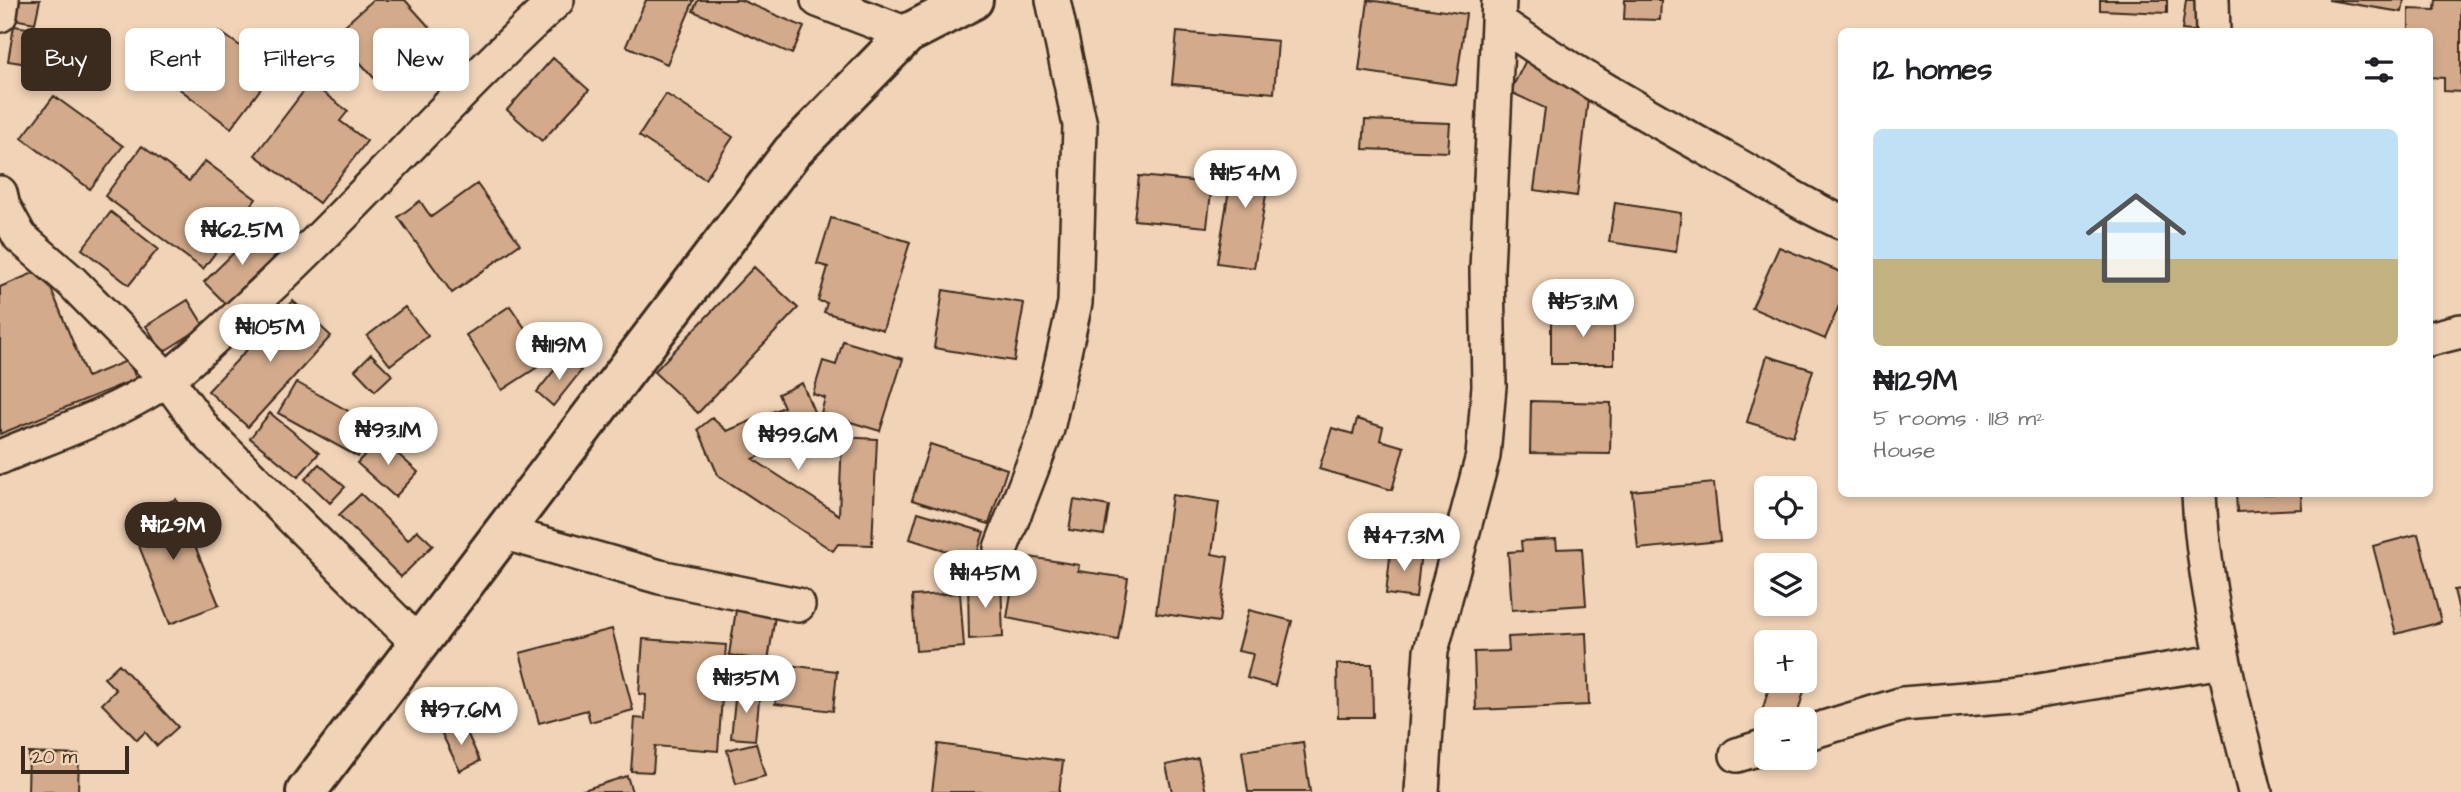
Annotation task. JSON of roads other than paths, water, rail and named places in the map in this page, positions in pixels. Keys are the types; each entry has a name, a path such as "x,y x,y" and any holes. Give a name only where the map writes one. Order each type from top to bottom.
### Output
{"street":[{"path":"0,15 2,0"},
{"path":"0,457 129,401 167,379 272,286 376,184 510,43 557,0"},
{"path":"818,0 907,34"},
{"path":"306,792 421,645 792,152 907,34 972,0"},
{"path":"1001,548 1046,429 1075,303 1080,125 1053,0"},
{"path":"2211,0 2213,28"},
{"path":"1499,11 1548,56 1811,209 1838,221"},
{"path":"1422,792 1431,651 1483,456 1489,386 1487,270 1499,11"},
{"path":"0,193 3,206 20,237 72,282 167,379 205,431 421,645"},
{"path":"2433,338 2461,331"},
{"path":"2199,497 2201,528 2223,662 2255,792"},
{"path":"505,533 660,577 798,606"},
{"path":"1817,730 1903,704 2014,695 2223,662"}]}
